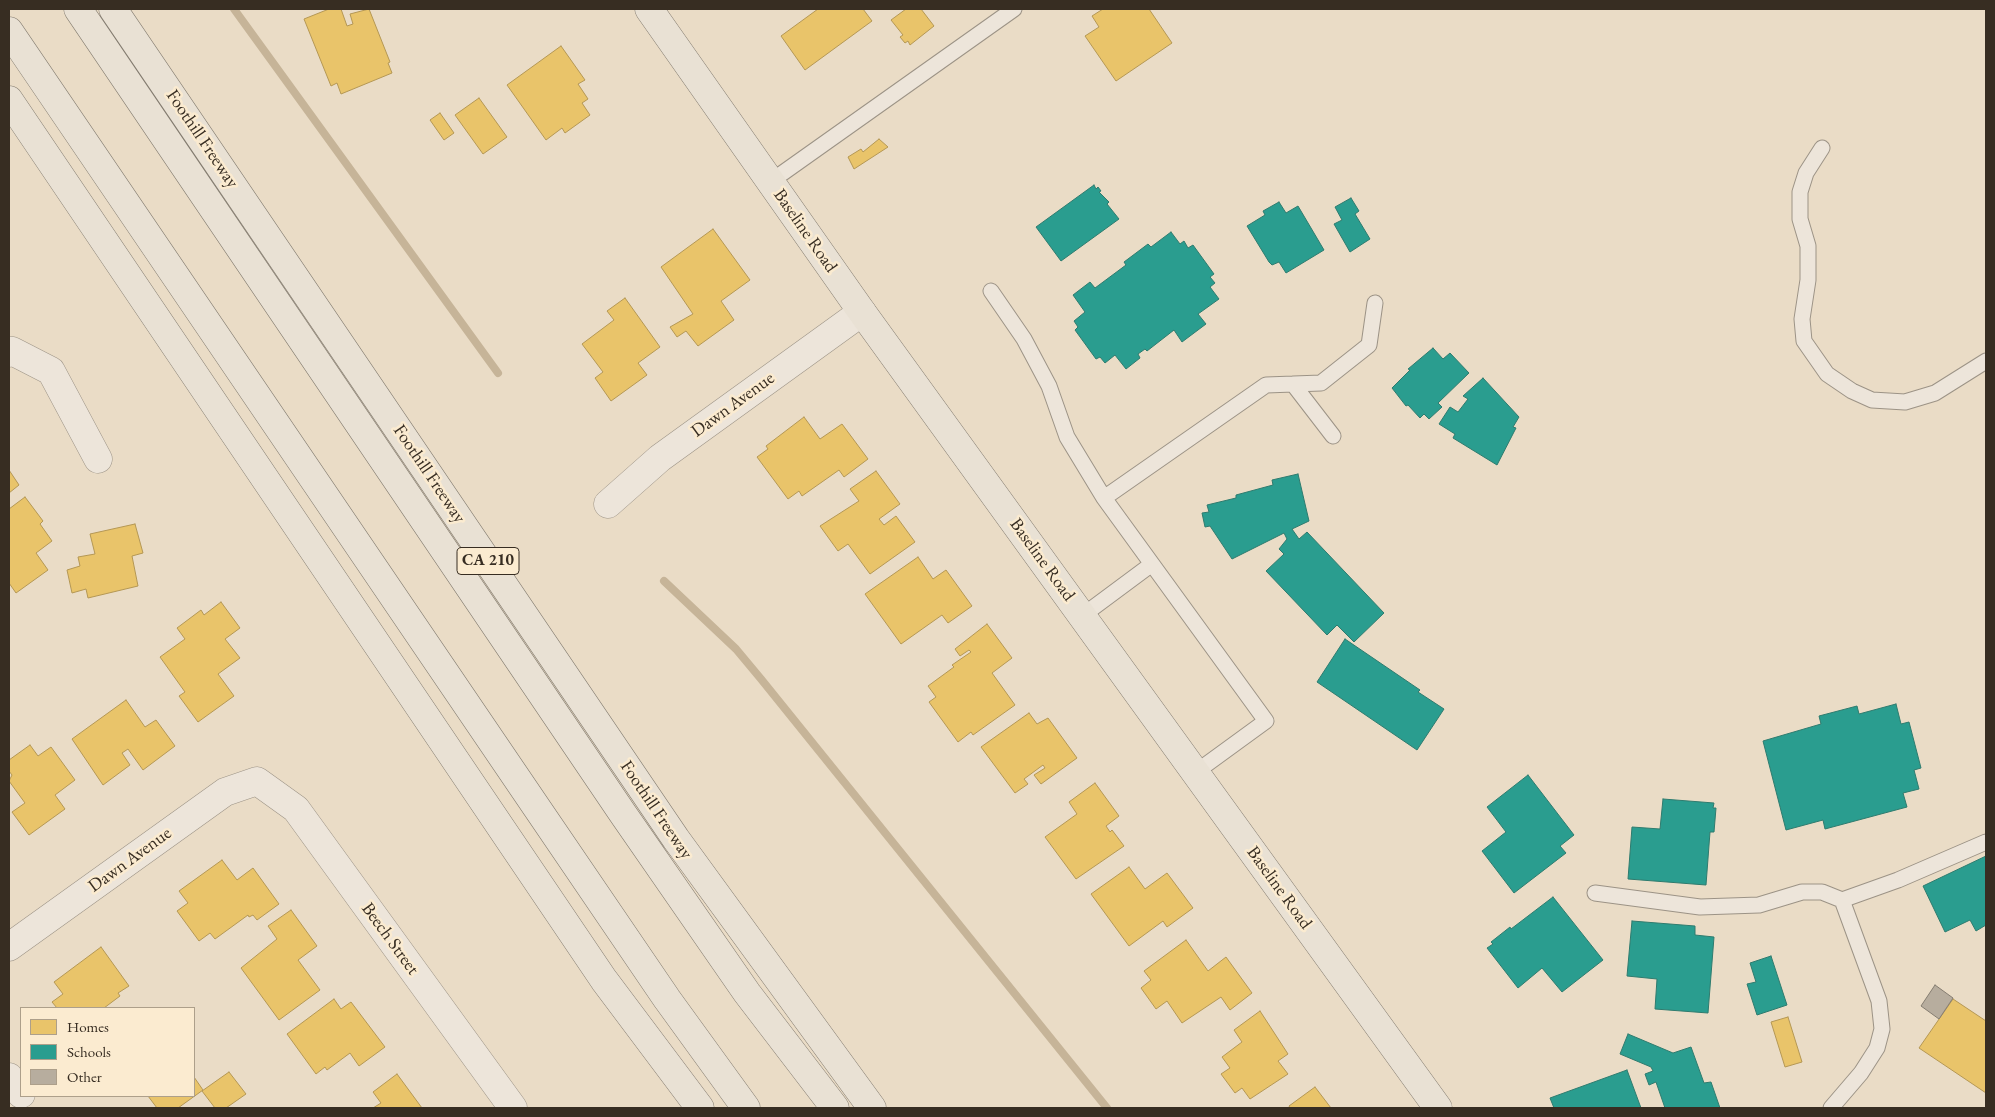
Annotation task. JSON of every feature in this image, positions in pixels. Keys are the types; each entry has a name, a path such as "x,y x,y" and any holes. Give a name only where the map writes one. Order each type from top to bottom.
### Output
{"main road":[{"path":"78,9 746,993 835,1108"},
{"name":"Foothill Freeway","path":"113,9 676,839 872,1108"},
{"name":"Baseline Road","path":"649,9 862,312 1438,1108"},
{"path":"9,31 553,832 746,1108"},
{"path":"9,100 604,980 700,1108"}],"street":[{"name":"Dawn Avenue","path":"608,504 660,458 862,312"},
{"path":"9,353 12,350 51,371 98,459"},
{"name":"Dawn Avenue","path":"9,947 225,792 257,781"},
{"name":"Beech Street","path":"257,781 296,809 513,1108"},
{"path":"9,1077 20,1092"},
{"path":"24,1097 32,1108"}],"lane":[{"path":"770,182 1014,9"},
{"path":"1822,148 1806,173 1800,192 1800,219 1808,246 1808,280 1802,319 1804,341 1827,374 1852,391 1872,400 1906,402 1935,393 1986,361"},
{"path":"991,291 1024,339 1049,386 1067,437 1104,498 1266,721 1196,772"},
{"path":"1104,498 1266,385 1321,383 1369,345 1375,303"},
{"path":"1293,384 1333,436"},
{"path":"1082,616 1152,564"},
{"path":"1595,893 1700,907 1759,905 1802,892 1822,892 1842,900 1898,880 1986,842"},
{"path":"1831,1108 1861,1073 1877,1048 1882,1029 1879,1000 1842,900"}],"building: Homes":[{"path":"329,9 341,9 347,26 353,24 350,14 369,9 390,62 388,63 392,73 341,94 337,83 331,86 304,19"},
{"path":"818,9 863,9 872,21 805,70 781,36"},
{"path":"906,9 921,9 934,26 910,45 908,41 905,43 900,37 903,35 891,20"},
{"path":"1103,9 1149,9 1172,43 1116,81 1085,36 1099,27 1092,16"},
{"path":"561,46 585,80 578,84 588,99 582,103 590,115 565,133 562,128 546,140 507,85"},
{"path":"479,98 507,137 483,154 455,115"},
{"path":"440,113 454,133 444,140 430,120"},
{"path":"879,139 888,147 854,169 848,157 861,149 863,152"},
{"path":"713,229 750,280 721,301 734,320 698,346 686,331 677,337 670,327 693,314 661,267"},
{"path":"625,298 660,347 638,363 647,375 611,401 595,378 603,372 582,344 614,320 607,311"},
{"path":"804,417 820,439 842,424 868,459 844,477 839,470 802,496 799,491 788,499 757,457 768,449 766,446"},
{"path":"9,470 19,485 9,493"},
{"path":"876,471 900,504 879,519 884,525 896,516 915,542 870,574 848,544 838,551 820,526 859,501 850,489"},
{"path":"25,497 43,521 40,524 52,541 36,553 48,570 16,593 9,583 9,509"},
{"path":"135,524 143,553 132,556 138,586 88,598 86,589 72,593 67,570 80,566 78,557 95,554 90,534"},
{"path":"918,557 933,579 946,570 972,606 948,623 942,615 901,644 865,594"},
{"path":"221,602 240,628 225,639 240,658 218,674 234,696 198,722 179,696 185,692 160,657 185,639 177,628 201,610 204,615"},
{"path":"987,624 1012,658 992,673 1015,705 973,735 971,732 958,742 929,702 936,697 928,686 954,667 952,665 971,652 969,650 960,656 955,649"},
{"path":"126,700 145,727 156,720 175,746 143,770 128,749 122,753 130,765 103,785 72,739"},
{"path":"1029,713 1037,724 1048,718 1077,758 1041,784 1034,775 1045,768 1043,765 1024,779 1028,784 1015,793 981,747"},
{"path":"30,745 38,756 51,747 75,780 55,795 65,809 29,835 12,812 25,803 9,781 12,775 9,771 9,760"},
{"path":"1095,783 1119,816 1106,826 1110,832 1112,830 1124,846 1076,879 1045,837 1077,814 1069,802"},
{"path":"222,860 237,880 253,868 279,904 257,920 253,915 249,917 248,915 215,939 210,933 199,941 177,911 188,903 179,891"},
{"path":"1129,867 1145,889 1167,873 1193,908 1167,927 1163,921 1129,946 1091,894"},
{"path":"291,910 317,946 298,960 320,990 279,1020 241,968 277,939 268,926"},
{"path":"1186,940 1208,971 1226,957 1252,993 1230,1010 1221,997 1182,1023 1167,1001 1156,1009 1141,988 1151,980 1144,971"},
{"path":"101,947 129,986 118,993 120,996 105,1007 56,1007 52,1002 63,994 54,982"},
{"path":"334,999 341,1009 351,1002 385,1047 359,1066 350,1053 327,1070 325,1067 316,1074 287,1034"},
{"path":"1953,999 1986,1021 1986,1093 1919,1048"},
{"path":"1260,1011 1288,1054 1278,1061 1288,1074 1250,1099 1242,1088 1235,1093 1221,1074 1230,1068 1222,1057 1242,1042 1234,1030"},
{"path":"1788,1017 1802,1062 1785,1067 1771,1022"},
{"path":"229,1072 246,1094 226,1108 215,1108 202,1091"},
{"path":"397,1074 422,1108 373,1108 381,1103 373,1092"},
{"path":"195,1078 203,1090 195,1096"},
{"path":"1315,1087 1331,1108 1290,1108 1289,1106"},
{"path":"149,1097 193,1097 178,1108 157,1108"}],"building: Schools":[{"path":"1094,185 1096,189 1098,187 1101,191 1099,192 1109,202 1107,204 1119,219 1061,261 1036,227"},
{"path":"1351,198 1359,211 1355,214 1370,239 1350,252 1334,224 1342,220 1335,207"},
{"path":"1279,202 1286,213 1298,206 1324,250 1286,273 1279,262 1272,265 1269,262 1247,226 1265,215 1263,211"},
{"path":"1171,232 1180,244 1184,241 1188,248 1193,245 1214,274 1210,277 1215,283 1210,287 1219,299 1198,314 1206,324 1182,342 1174,330 1147,351 1145,349 1138,354 1140,358 1126,369 1115,355 1105,363 1100,357 1096,359 1075,330 1078,327 1074,321 1085,312 1073,295 1090,282 1095,288 1126,265 1124,262 1148,244 1151,247"},
{"path":"1433,348 1443,359 1450,353 1469,373 1438,403 1442,407 1429,419 1424,414 1420,418 1408,405 1406,406 1392,388 1410,370 1408,369"},
{"path":"1483,378 1519,417 1513,427 1516,428 1497,465 1453,438 1455,434 1439,424 1450,407 1458,412 1468,399 1463,396"},
{"path":"1298,474 1309,521 1292,529 1299,539 1307,532 1384,613 1354,642 1337,625 1327,635 1266,571 1284,554 1279,549 1287,539 1284,533 1232,559 1210,526 1205,527 1202,513 1209,512 1207,505 1236,498 1236,495 1273,485 1272,480"},
{"path":"1345,639 1420,690 1418,692 1444,709 1417,750 1317,682"},
{"path":"1896,704 1901,724 1909,722 1921,768 1914,770 1919,789 1903,793 1907,807 1825,829 1823,820 1786,830 1763,741 1821,724 1819,716 1857,706 1859,714"},
{"path":"1528,775 1574,835 1560,846 1566,853 1514,893 1482,851 1506,832 1487,807"},
{"path":"1663,799 1714,803 1713,808 1716,808 1714,832 1710,832 1706,885 1628,879 1632,827 1660,829"},
{"path":"1986,856 1986,925 1976,931 1970,920 1945,932 1923,886"},
{"path":"1553,897 1603,960 1562,992 1542,968 1518,988 1487,948 1493,944 1491,942 1510,927 1511,929"},
{"path":"1632,921 1695,926 1695,935 1714,937 1708,1013 1655,1009 1657,979 1627,976"},
{"path":"1771,956 1787,1005 1757,1015 1747,984 1756,982 1750,963"},
{"path":"1628,1034 1673,1053 1691,1047 1704,1083 1711,1082 1720,1108 1665,1108 1656,1082 1649,1085 1645,1074 1653,1071 1651,1067 1620,1054"},
{"path":"1627,1070 1641,1108 1554,1108 1550,1098"}],"building: Other":[{"path":"1935,985 1953,998 1939,1019 1921,1006"}],"waterway":[{"path":"234,9 498,373"},
{"path":"664,581 736,649 1107,1108"}]}
